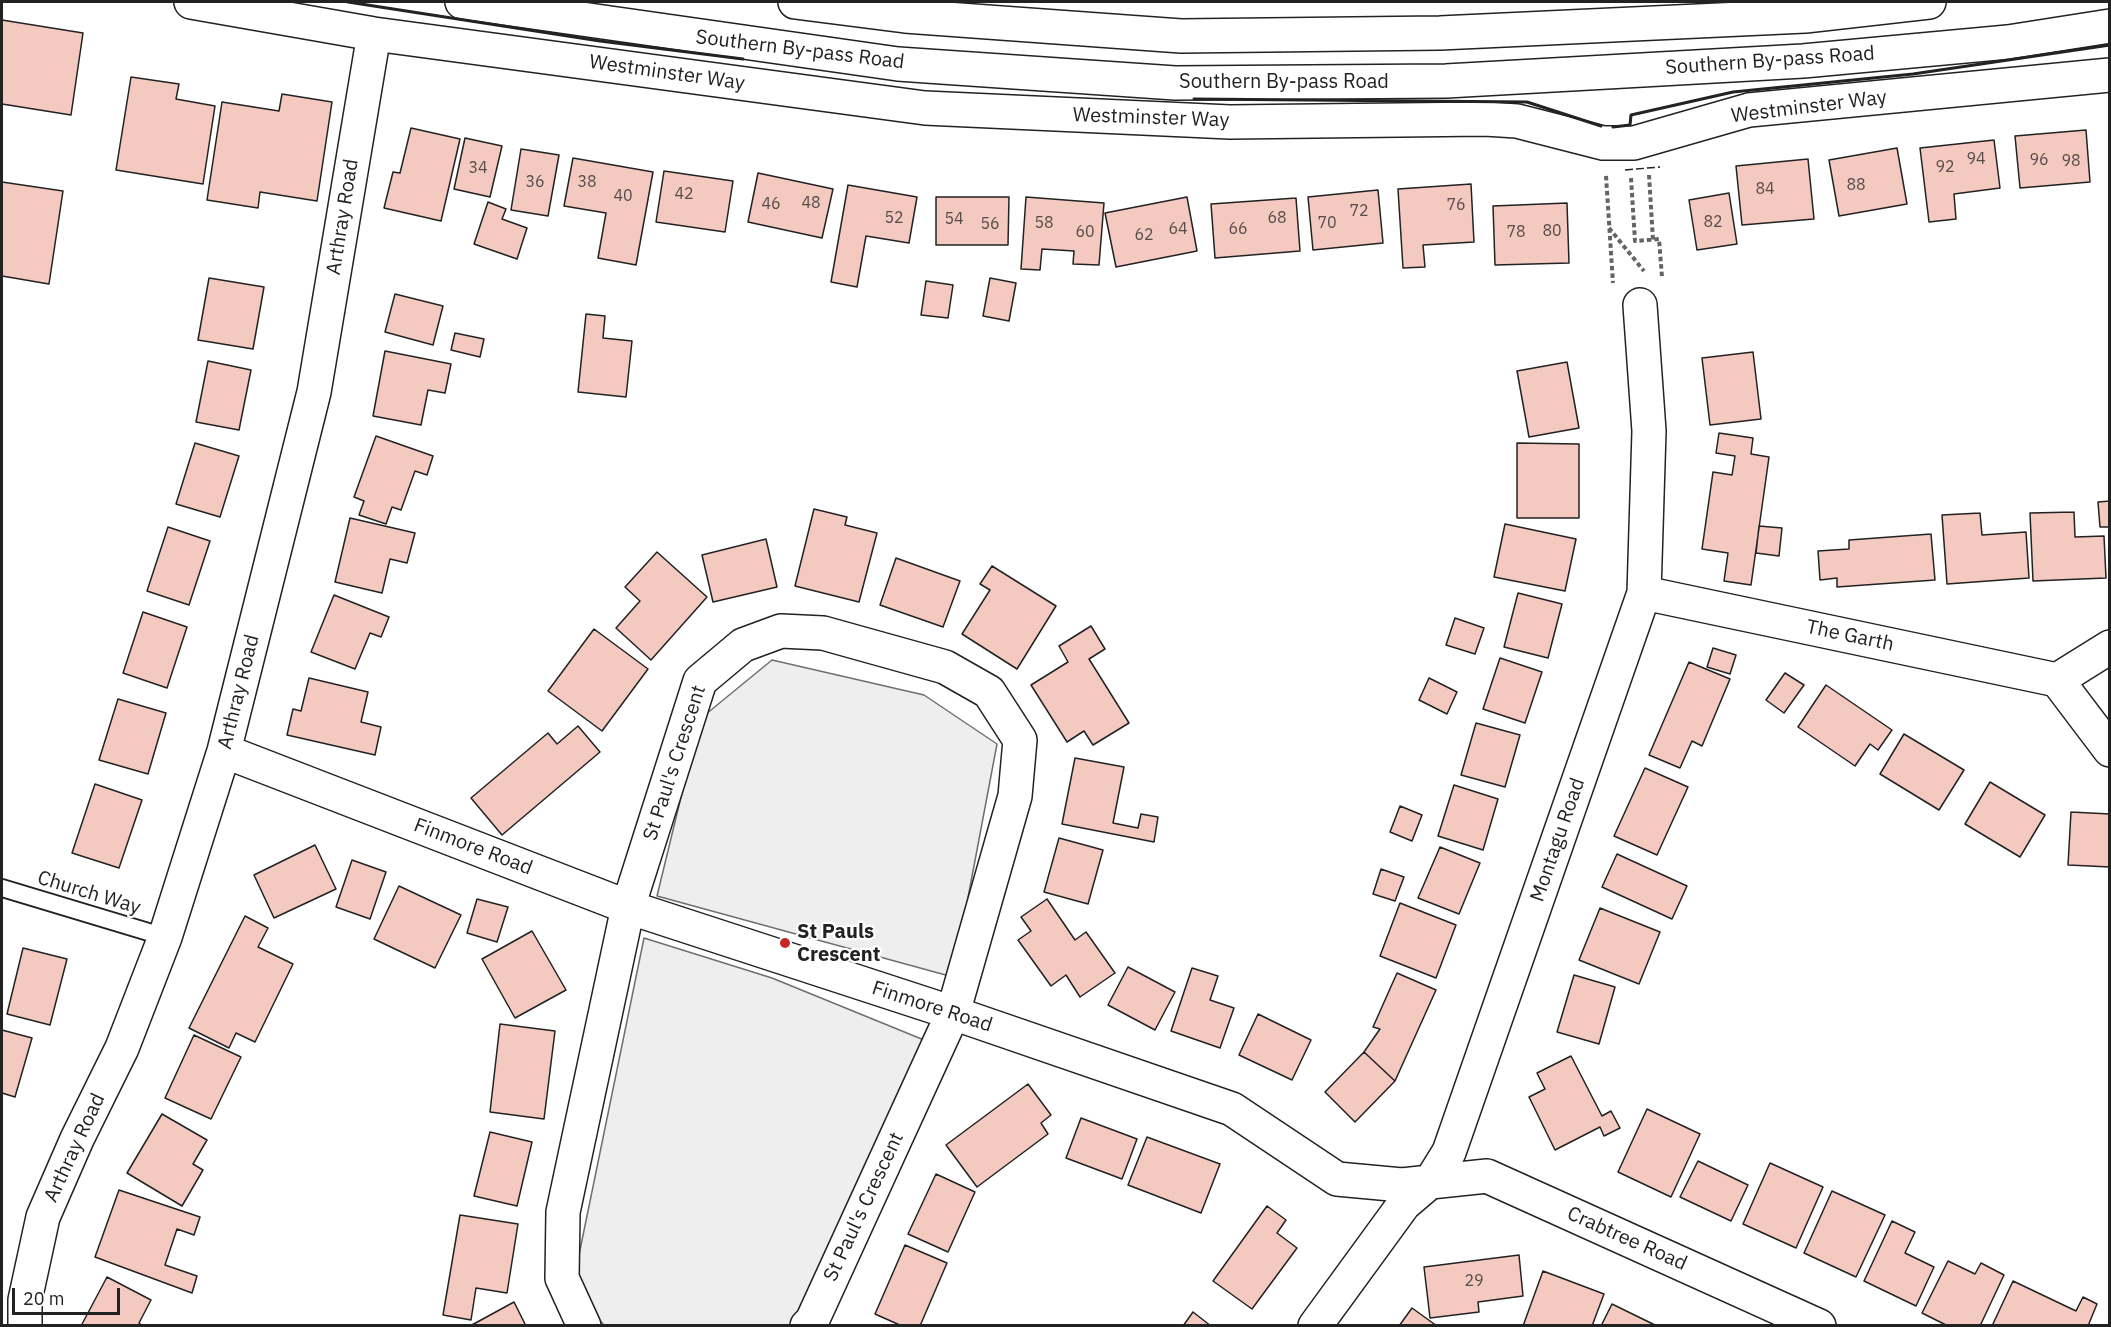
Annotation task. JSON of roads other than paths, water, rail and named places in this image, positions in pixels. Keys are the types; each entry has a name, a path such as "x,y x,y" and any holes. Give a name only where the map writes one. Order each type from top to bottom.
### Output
{"main road":[{"name":"Westminster Way","path":"191,2 374,34 926,108 1230,122 1485,119 1517,121 1603,143 1634,143 1749,110 2109,75"},
{"name":"Southern By-pass Road","path":"462,2 898,64 1175,82 1446,81 1803,61 2008,42 2109,26"},
{"path":"795,2 905,16 1181,36 1440,33 1805,16 1929,2"},
{"name":"Arthray Road","path":"25,1326 26,1300 43,1217 77,1139 122,1048 165,937 224,751 314,392 374,34"},
{"name":"Montagu Road","path":"1315,1326 1404,1204 1431,1180 1449,1152 1644,593 1649,431 1645,292"},
{"name":"The Garth","path":"1644,593 2056,680"},
{"name":"St Paul's Crescent","path":"584,1326 562,1278 563,1212 628,907 700,681 743,645 781,631 823,633 945,667 989,692 1020,740 1016,796 953,1013 812,1321 807,1326"},
{"path":"2109,647 2056,680 2109,750"},
{"name":"Finmore Road","path":"224,751 628,907 953,1013 1232,1109 1337,1179 1402,1185 1431,1180"},
{"name":"Crabtree Road","path":"1431,1180 1487,1176 1819,1326"}],"lane":[{"name":"Church Way","path":"2,888 165,937"}],"place":[{"name":"St Pauls Crescent","path":"785,943"}]}
